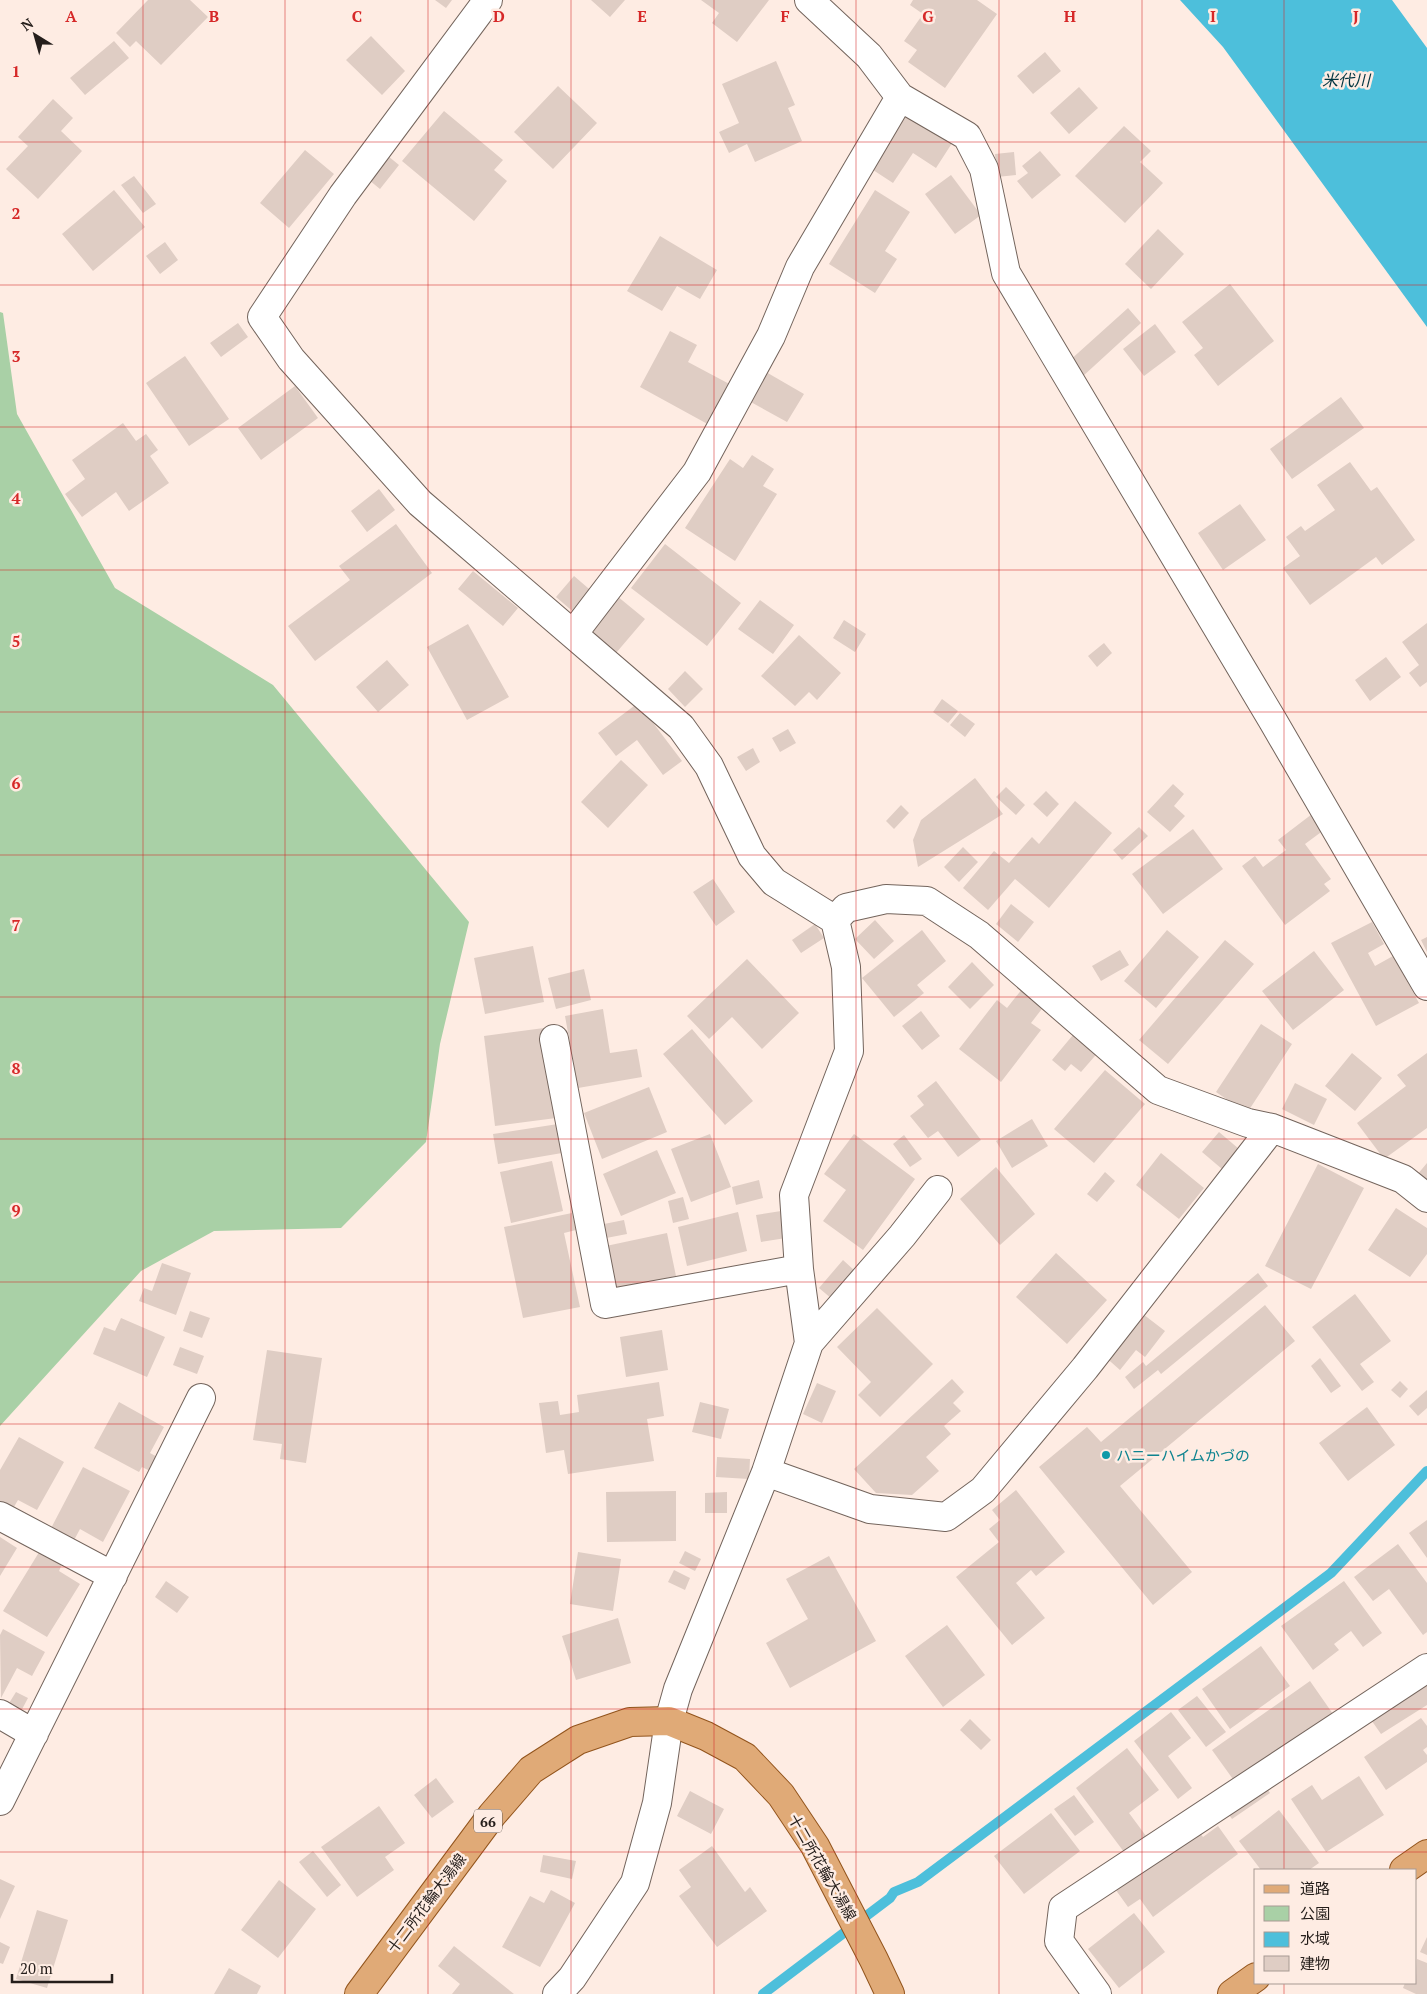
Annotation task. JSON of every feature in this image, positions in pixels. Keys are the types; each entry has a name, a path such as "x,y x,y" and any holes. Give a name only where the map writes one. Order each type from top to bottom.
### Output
{"main road":[{"name":"十二所花輪大湯線","path":"359,1994 492,1814 531,1770 578,1740 630,1722 669,1721 706,1736 745,1756 781,1795 815,1846 890,1994"},
{"path":"1405,1869 1427,1854"},
{"path":"1232,1994 1254,1978"}],"street":[{"path":"488,0 343,195 262,317 291,359 420,503 681,727 710,766 752,856 774,882 835,920 846,967 850,1051 794,1195 799,1269 809,1343"},
{"path":"809,0 869,56 900,97 967,136 984,170 1006,274 1268,713 1427,986"},
{"path":"573,634 697,472 771,336 800,268 900,97"},
{"path":"835,920 846,908 886,899 926,901 979,935 1158,1090 1248,1123 1272,1128 1403,1179 1427,1198"},
{"path":"554,1039 606,1304 799,1269"},
{"path":"766,1472 870,1509 946,1517 983,1490 1085,1368 1272,1128"},
{"path":"557,1994 572,1978 635,1883 657,1803 669,1721 678,1689 766,1472 809,1343 902,1236 938,1190"},
{"path":"0,1801 201,1398"},
{"path":"0,1516 113,1576"},
{"path":"1097,1994 1059,1941 1063,1908 1427,1668"},
{"path":"0,1714 34,1734"}],"green space":[{"path":"0,312 3,313 17,414 115,588 273,685 469,922 440,1044 426,1142 341,1228 214,1231 141,1271 0,1426"}],"water":[{"name":"米代川","path":"1180,0 1392,0 1427,48 1427,327 1223,47"}],"building":[{"path":"148,0 190,0 208,17 161,65 136,41 130,47 116,33"},
{"path":"435,0 452,0 446,8"},
{"path":"591,0 625,0 610,17"},
{"path":"701,0 769,0 737,42 712,23 719,13"},
{"path":"913,0 977,0 997,14 945,88 908,62 917,50 904,41 923,14 910,5"},
{"path":"371,36 405,71 382,95 346,60"},
{"path":"114,41 129,58 85,95 70,78"},
{"path":"1045,52 1061,71 1033,94 1017,76"},
{"path":"776,61 795,105 788,108 802,141 755,162 747,144 729,153 719,132 739,123 722,84"},
{"path":"558,86 597,123 553,169 514,132"},
{"path":"1079,87 1098,108 1069,134 1050,113"},
{"path":"53,99 73,118 61,131 82,151 38,199 6,169 28,146 18,137"},
{"path":"909,105 956,137 936,168 913,153 893,183 867,166"},
{"path":"444,111 503,160 494,170 507,181 474,221 402,161"},
{"path":"1124,126 1151,151 1140,162 1163,183 1125,223 1075,176"},
{"path":"305,150 334,174 289,228 260,203"},
{"path":"1040,151 1061,175 1032,199 1017,181 1028,173 1022,166"},
{"path":"1014,152 1016,175 997,177 995,154"},
{"path":"388,156 399,165 380,189 369,180"},
{"path":"951,175 981,215 955,234 925,194"},
{"path":"134,176 156,204 143,213 121,185"},
{"path":"114,190 145,227 93,271 62,234"},
{"path":"875,190 910,212 885,251 897,259 875,293 829,264"},
{"path":"1158,229 1184,254 1151,289 1125,264"},
{"path":"660,236 717,270 700,299 677,286 662,311 627,291"},
{"path":"165,242 178,260 160,274 146,256"},
{"path":"1230,284 1274,341 1218,386 1194,355 1203,348 1182,322"},
{"path":"1128,308 1141,323 1082,377 1068,362"},
{"path":"238,323 248,337 221,357 210,343"},
{"path":"1155,324 1176,352 1144,376 1123,349"},
{"path":"670,331 697,345 688,362 735,387 713,427 640,387"},
{"path":"185,356 229,419 189,446 146,383"},
{"path":"766,372 804,394 787,422 749,401"},
{"path":"295,386 318,418 261,460 238,428"},
{"path":"1341,397 1364,428 1292,479 1270,449"},
{"path":"123,423 136,441 146,434 158,450 150,456 169,483 129,511 116,492 82,517 65,494 85,479 72,460"},
{"path":"752,455 774,469 763,486 777,494 735,561 685,528 730,459 743,468"},
{"path":"1350,462 1371,491 1377,487 1415,540 1382,565 1376,557 1310,605 1283,568 1300,556 1286,537 1301,526 1305,531 1335,510 1317,485"},
{"path":"379,489 395,510 367,532 351,511"},
{"path":"1240,504 1266,540 1223,570 1198,533"},
{"path":"396,524 432,573 315,661 288,626 350,580 339,566"},
{"path":"665,544 741,603 707,646 631,588"},
{"path":"473,571 518,608 503,626 458,589"},
{"path":"574,576 595,594 577,615 556,597"},
{"path":"617,596 645,619 616,653 588,630"},
{"path":"760,600 794,625 773,654 738,629"},
{"path":"844,620 866,634 855,652 833,638"},
{"path":"1427,623 1427,682 1420,687 1409,673 1419,665 1402,642"},
{"path":"468,624 509,697 467,720 427,647"},
{"path":"799,635 841,673 817,700 809,692 795,706 761,676"},
{"path":"1104,643 1112,653 1097,667 1088,656"},
{"path":"1386,657 1401,677 1370,701 1355,680"},
{"path":"387,660 409,685 378,712 356,687"},
{"path":"685,671 703,689 685,707 668,689"},
{"path":"942,699 958,711 948,723 933,712"},
{"path":"638,703 682,761 663,775 637,740 616,756 598,733"},
{"path":"960,713 975,724 965,737 950,725"},
{"path":"788,729 796,743 780,752 772,738"},
{"path":"753,748 760,762 746,771 737,757"},
{"path":"621,760 648,785 608,828 581,802"},
{"path":"975,778 1003,814 918,867 913,840 921,820"},
{"path":"1173,784 1184,794 1174,806 1185,816 1170,832 1147,812"},
{"path":"1006,787 1025,805 1016,815 996,797"},
{"path":"1046,791 1059,804 1047,817 1033,804"},
{"path":"1075,801 1112,833 1049,908 1015,879 988,910 963,888 994,851 1009,863 1032,837 1039,844"},
{"path":"901,805 909,813 894,829 886,821"},
{"path":"1316,811 1328,827 1305,844 1331,879 1324,884 1330,891 1285,925 1242,866 1255,856 1263,867 1286,850 1278,840"},
{"path":"1139,827 1148,836 1122,860 1113,850"},
{"path":"1193,829 1223,869 1163,914 1132,874"},
{"path":"963,847 978,862 959,882 944,867"},
{"path":"713,879 735,912 716,926 693,892"},
{"path":"1011,904 1034,922 1018,942 996,924"},
{"path":"875,920 894,941 874,959 855,939"},
{"path":"1372,922 1384,944 1368,953 1375,966 1393,956 1419,1003 1376,1026 1331,943"},
{"path":"815,924 824,938 801,953 792,940"},
{"path":"922,930 946,961 917,985 924,993 894,1017 862,978"},
{"path":"1167,930 1199,957 1156,1008 1124,981"},
{"path":"1427,937 1427,952 1421,940"},
{"path":"1225,940 1254,964 1168,1064 1139,1040"},
{"path":"533,946 544,1002 485,1014 474,958"},
{"path":"1120,950 1129,965 1101,981 1092,966"},
{"path":"1314,951 1344,990 1293,1030 1262,991"},
{"path":"747,959 799,1013 762,1049 732,1017 709,1039 687,1016"},
{"path":"972,962 994,985 970,1009 948,987"},
{"path":"584,969 591,1000 556,1009 548,978"},
{"path":"1026,984 1048,1001 1031,1023 1041,1030 1001,1082 959,1049 997,1000 1007,1008"},
{"path":"603,1009 610,1053 637,1049 642,1077 578,1088 565,1016"},
{"path":"921,1011 940,1036 922,1050 902,1026"},
{"path":"1261,1024 1292,1044 1247,1113 1216,1092"},
{"path":"544,1028 556,1118 495,1126 484,1036"},
{"path":"692,1029 753,1101 725,1125 663,1054"},
{"path":"1078,1029 1101,1049 1081,1072 1071,1064 1065,1071 1052,1060"},
{"path":"1352,1053 1382,1078 1355,1111 1325,1086"},
{"path":"1427,1053 1427,1128 1384,1159 1357,1123 1406,1086 1397,1075"},
{"path":"1105,1070 1145,1104 1094,1163 1054,1129"},
{"path":"936,1081 981,1140 958,1157 938,1131 928,1138 910,1116 924,1105 917,1096"},
{"path":"1295,1083 1327,1099 1314,1125 1282,1109"},
{"path":"649,1087 667,1132 602,1159 584,1113"},
{"path":"1032,1119 1048,1146 1012,1168 996,1141"},
{"path":"558,1124 562,1153 498,1164 493,1134"},
{"path":"1219,1132 1239,1149 1222,1169 1202,1152"},
{"path":"710,1134 731,1187 691,1202 671,1149"},
{"path":"854,1134 915,1179 863,1250 823,1221 846,1190 824,1174"},
{"path":"904,1135 922,1159 910,1167 893,1144"},
{"path":"657,1150 676,1193 621,1216 603,1174"},
{"path":"1161,1153 1204,1188 1179,1219 1136,1185"},
{"path":"552,1161 563,1211 511,1223 500,1172"},
{"path":"1427,1163 1427,1183 1417,1175"},
{"path":"1318,1164 1364,1188 1311,1289 1265,1266"},
{"path":"996,1167 1035,1214 1000,1245 960,1199"},
{"path":"1105,1172 1115,1181 1097,1202 1087,1194"},
{"path":"759,1180 763,1198 736,1205 732,1187"},
{"path":"683,1197 689,1219 673,1223 668,1201"},
{"path":"1396,1208 1427,1228 1427,1254 1410,1277 1368,1250"},
{"path":"781,1211 786,1238 761,1242 756,1215"},
{"path":"738,1212 747,1251 687,1266 678,1227"},
{"path":"572,1213 576,1230 564,1233 580,1307 523,1318 504,1227"},
{"path":"624,1220 627,1234 601,1239 599,1225"},
{"path":"667,1233 676,1276 615,1289 606,1246"},
{"path":"1056,1253 1107,1300 1067,1344 1016,1297"},
{"path":"843,1260 855,1271 832,1299 819,1288"},
{"path":"162,1263 191,1273 176,1315 139,1301 144,1288 152,1291"},
{"path":"1258,1273 1268,1286 1161,1374 1158,1370 1134,1389 1125,1377 1143,1362 1146,1366"},
{"path":"1355,1294 1391,1341 1360,1364 1374,1382 1362,1391 1312,1327"},
{"name":"ハニーハイムかづの","path":"1265,1305 1295,1341 1120,1486 1192,1572 1153,1605 1039,1467 1087,1427 1101,1442"},
{"path":"877,1308 933,1364 880,1417 858,1395 871,1382 837,1347"},
{"path":"190,1311 210,1318 202,1338 183,1331"},
{"path":"1139,1311 1165,1331 1145,1357 1136,1350 1120,1370 1103,1355"},
{"path":"121,1318 165,1337 147,1377 93,1354 104,1327 115,1331"},
{"path":"662,1330 668,1370 626,1377 620,1337"},
{"path":"180,1347 204,1356 197,1374 173,1365"},
{"path":"267,1350 322,1358 306,1463 280,1459 282,1444 253,1440"},
{"path":"1320,1358 1341,1386 1331,1393 1311,1366"},
{"path":"952,1379 964,1392 953,1403 961,1411 944,1426 951,1434 926,1457 939,1471 912,1495 876,1493 854,1469"},
{"path":"1400,1381 1408,1389 1400,1398 1391,1390"},
{"path":"659,1382 664,1416 647,1419 654,1461 568,1474 564,1450 546,1453 539,1403 558,1401 560,1415 579,1412 577,1395"},
{"path":"817,1383 836,1391 822,1423 803,1414"},
{"path":"1427,1390 1427,1408 1418,1416 1409,1406"},
{"path":"119,1402 164,1427 150,1453 161,1459 154,1473 142,1467 139,1472 94,1448"},
{"path":"700,1402 729,1409 721,1439 692,1432"},
{"path":"1367,1407 1395,1445 1348,1481 1319,1443"},
{"path":"19,1437 64,1462 37,1510 18,1500 11,1512 0,1505 0,1470"},
{"path":"717,1457 750,1459 749,1479 716,1477"},
{"path":"83,1467 130,1491 103,1542 80,1529 71,1546 48,1534"},
{"path":"1016,1490 1065,1552 1036,1576 1031,1570 1016,1583 1045,1618 1012,1645 956,1577 999,1542 989,1529 1000,1520 992,1510"},
{"path":"676,1491 676,1541 607,1542 606,1492"},
{"path":"727,1492 727,1513 705,1513 705,1493"},
{"path":"1427,1520 1427,1558 1409,1533"},
{"path":"0,1537 17,1548 0,1576"},
{"path":"1398,1544 1427,1583 1427,1632 1423,1635 1389,1589 1373,1601 1354,1577"},
{"path":"41,1549 63,1562 59,1571 80,1584 47,1637 3,1611"},
{"path":"685,1551 701,1559 695,1571 679,1563"},
{"path":"578,1552 621,1559 613,1611 570,1604"},
{"path":"829,1556 876,1641 790,1688 766,1643 808,1619 786,1579"},
{"path":"674,1570 690,1578 685,1590 668,1582"},
{"path":"166,1581 189,1597 177,1613 155,1597"},
{"path":"1344,1581 1382,1633 1363,1647 1351,1631 1334,1644 1339,1650 1313,1670 1281,1626"},
{"path":"618,1618 631,1663 576,1680 562,1636"},
{"path":"947,1625 985,1675 943,1707 905,1656"},
{"path":"3,1629 45,1652 32,1676 17,1668 1,1698 0,1635"},
{"path":"1261,1646 1290,1686 1230,1729 1202,1689"},
{"path":"1427,1675 1427,1705 1381,1734 1367,1714"},
{"path":"1310,1681 1333,1714 1235,1782 1212,1750"},
{"path":"16,1692 28,1698 19,1715 6,1708"},
{"path":"1197,1696 1226,1732 1206,1747 1178,1710"},
{"path":"1171,1712 1191,1738 1168,1756 1192,1788 1178,1799 1134,1741"},
{"path":"1421,1718 1427,1726 1427,1747 1423,1750 1427,1755 1427,1762 1386,1790 1364,1757"},
{"path":"970,1719 991,1740 981,1750 960,1730"},
{"path":"1127,1748 1159,1790 1129,1813 1146,1836 1124,1852 1076,1788"},
{"path":"1359,1776 1384,1815 1326,1852 1291,1799 1312,1785 1322,1800"},
{"path":"436,1778 454,1802 432,1818 414,1795"},
{"path":"1262,1781 1270,1793 1232,1819 1224,1808"},
{"path":"690,1791 724,1809 711,1834 677,1816"},
{"path":"1074,1795 1094,1822 1075,1836 1054,1809"},
{"path":"379,1806 405,1843 385,1857 394,1870 357,1897 321,1847"},
{"path":"1279,1810 1319,1863 1310,1869 1260,1869 1239,1841"},
{"path":"1051,1813 1080,1851 1024,1894 994,1856"},
{"path":"1195,1826 1203,1837 1218,1826 1238,1854 1153,1917 1140,1899 1128,1907 1113,1886"},
{"path":"712,1846 745,1892 750,1887 767,1911 717,1947 679,1896 691,1887 679,1870"},
{"path":"313,1851 341,1885 327,1897 299,1862"},
{"path":"543,1855 576,1861 572,1879 540,1872"},
{"path":"0,1879 15,1886 0,1919"},
{"path":"279,1880 316,1909 278,1958 241,1930"},
{"path":"551,1890 575,1903 540,1967 502,1947 530,1896 544,1903"},
{"path":"37,1910 68,1920 47,1988 16,1979"},
{"path":"1134,1913 1165,1952 1119,1988 1088,1949"},
{"path":"1427,1937 1427,1955 1420,1952"},
{"path":"0,1942 10,1947 3,1964 0,1963"},
{"path":"454,1946 514,1994 452,1994 460,1984 438,1966"},
{"path":"1417,1959 1427,1963 1427,1994 1416,1994 1403,1988 1405,1984 1417,1984"},
{"path":"229,1968 261,1986 257,1994 214,1994"}],"waterway":[{"path":"763,1994 890,1898 894,1892 918,1882 1331,1573 1427,1471"}],"place":[{"name":"ハニーハイムかづの","path":"1106,1455"}]}
